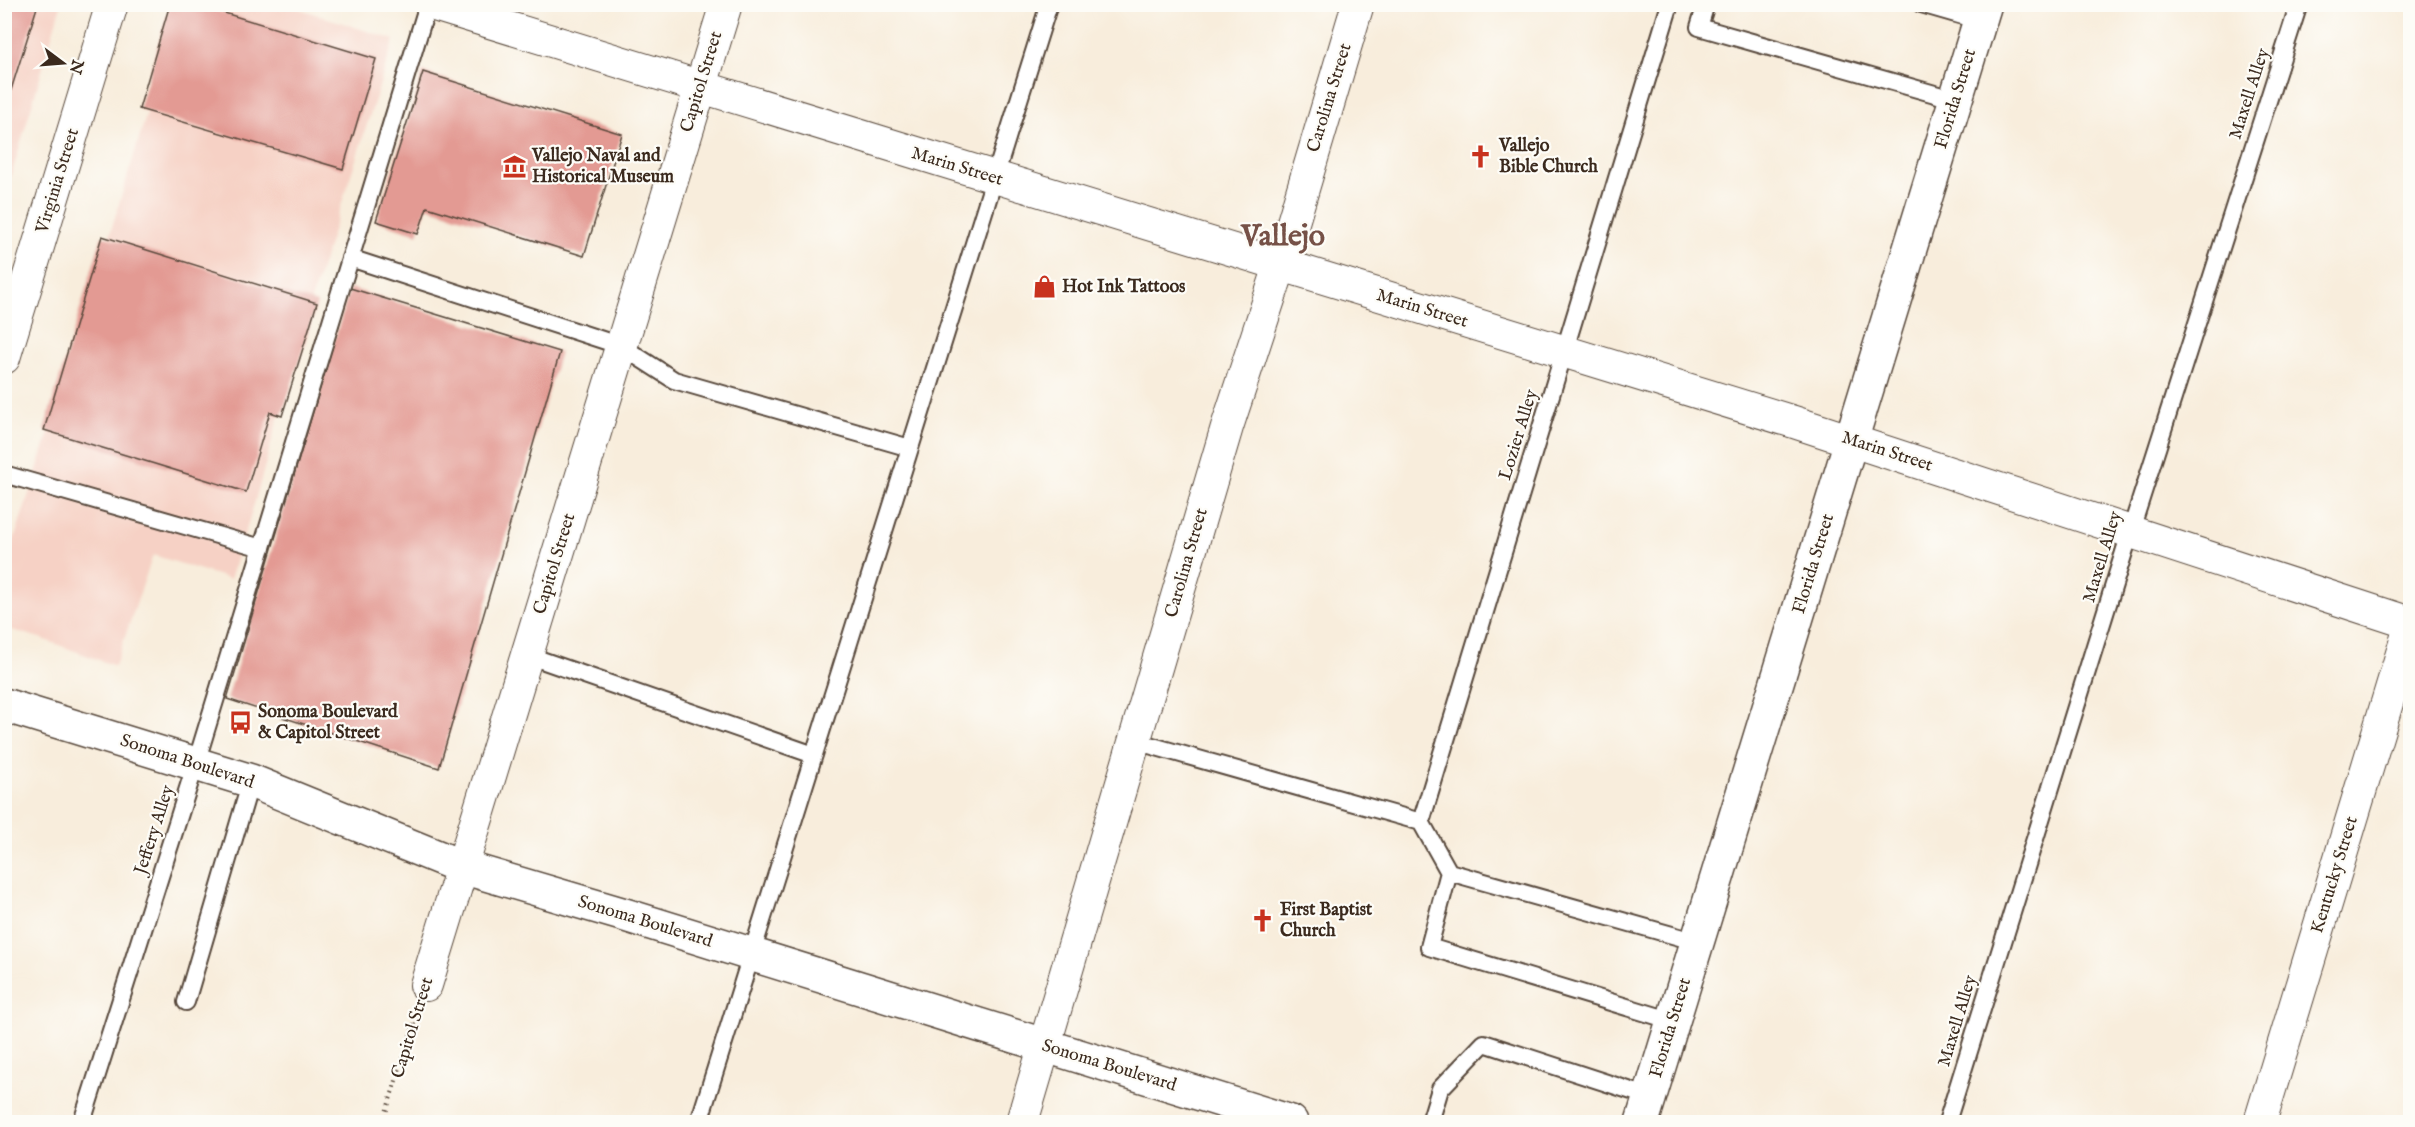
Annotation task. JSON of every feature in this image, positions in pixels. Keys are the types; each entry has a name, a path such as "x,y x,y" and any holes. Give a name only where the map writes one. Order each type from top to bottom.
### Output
{"main road":[{"name":"Florida Street","path":"1646,1110 1983,13"},
{"name":"Sonoma Boulevard","path":"4,705 251,781 462,867 1292,1122"}],"street":[{"name":"Virginia Street","path":"7,340 112,4"},
{"name":"Marin Street","path":"429,4 1851,441 2410,625"},
{"name":"Capitol Street","path":"426,985 726,4"},
{"name":"Carolina Street","path":"1022,1122 1227,427 1280,266 1358,4"},
{"name":"Kentucky Street","path":"2260,1122 2410,625"}],"lane":[{"name":"Jeffery Alley","path":"82,1122 196,763 429,4"},
{"path":"699,1122 1049,4"},
{"name":"Lozier Alley","path":"1422,822 1670,4"},
{"path":"1706,4 1699,27 1956,100"},
{"path":"1921,4 1983,13"},
{"name":"Maxell Alley","path":"1947,1122 2130,533 2299,4"},
{"path":"350,258 621,346 674,380 910,448"},
{"path":"4,474 262,548"},
{"path":"527,655 814,754"},
{"path":"1135,741 1422,822 1449,872 1430,947 1673,1021"},
{"path":"186,1002 251,781"},
{"path":"1449,872 1697,942"},
{"path":"1430,1122 1440,1089 1484,1043 1646,1110"}],"path":[{"name":"Capitol Street","path":"383,1122 426,985"}],"shaded area":[{"path":"5,5 61,5 5,197"},
{"path":"180,5 288,5 394,40 311,300 255,501 230,579 153,555 115,666 40,638 5,628 5,567 48,436"}],"building":[{"path":"4,4 38,4 5,109 4,109"},
{"path":"170,4 195,4 376,59 343,169 139,109"},
{"path":"423,72 622,134 584,256 427,207 418,234 376,221"},
{"path":"102,236 317,303 282,416 270,412 246,492 44,430"},
{"path":"350,288 560,352 439,768 227,699"}],"place":[{"name":"Vallejo Bible Church","path":"1481,156"},
{"name":"Vallejo Naval and Historical Museum","path":"514,166"},
{"name":"Hot Ink Tattoos","path":"1044,287"},
{"name":"Sonoma Boulevard & Capitol Street","path":"240,722"},
{"name":"First Baptist Church","path":"1262,920"}],"district":[{"name":"Vallejo","path":"1283,237"}]}
